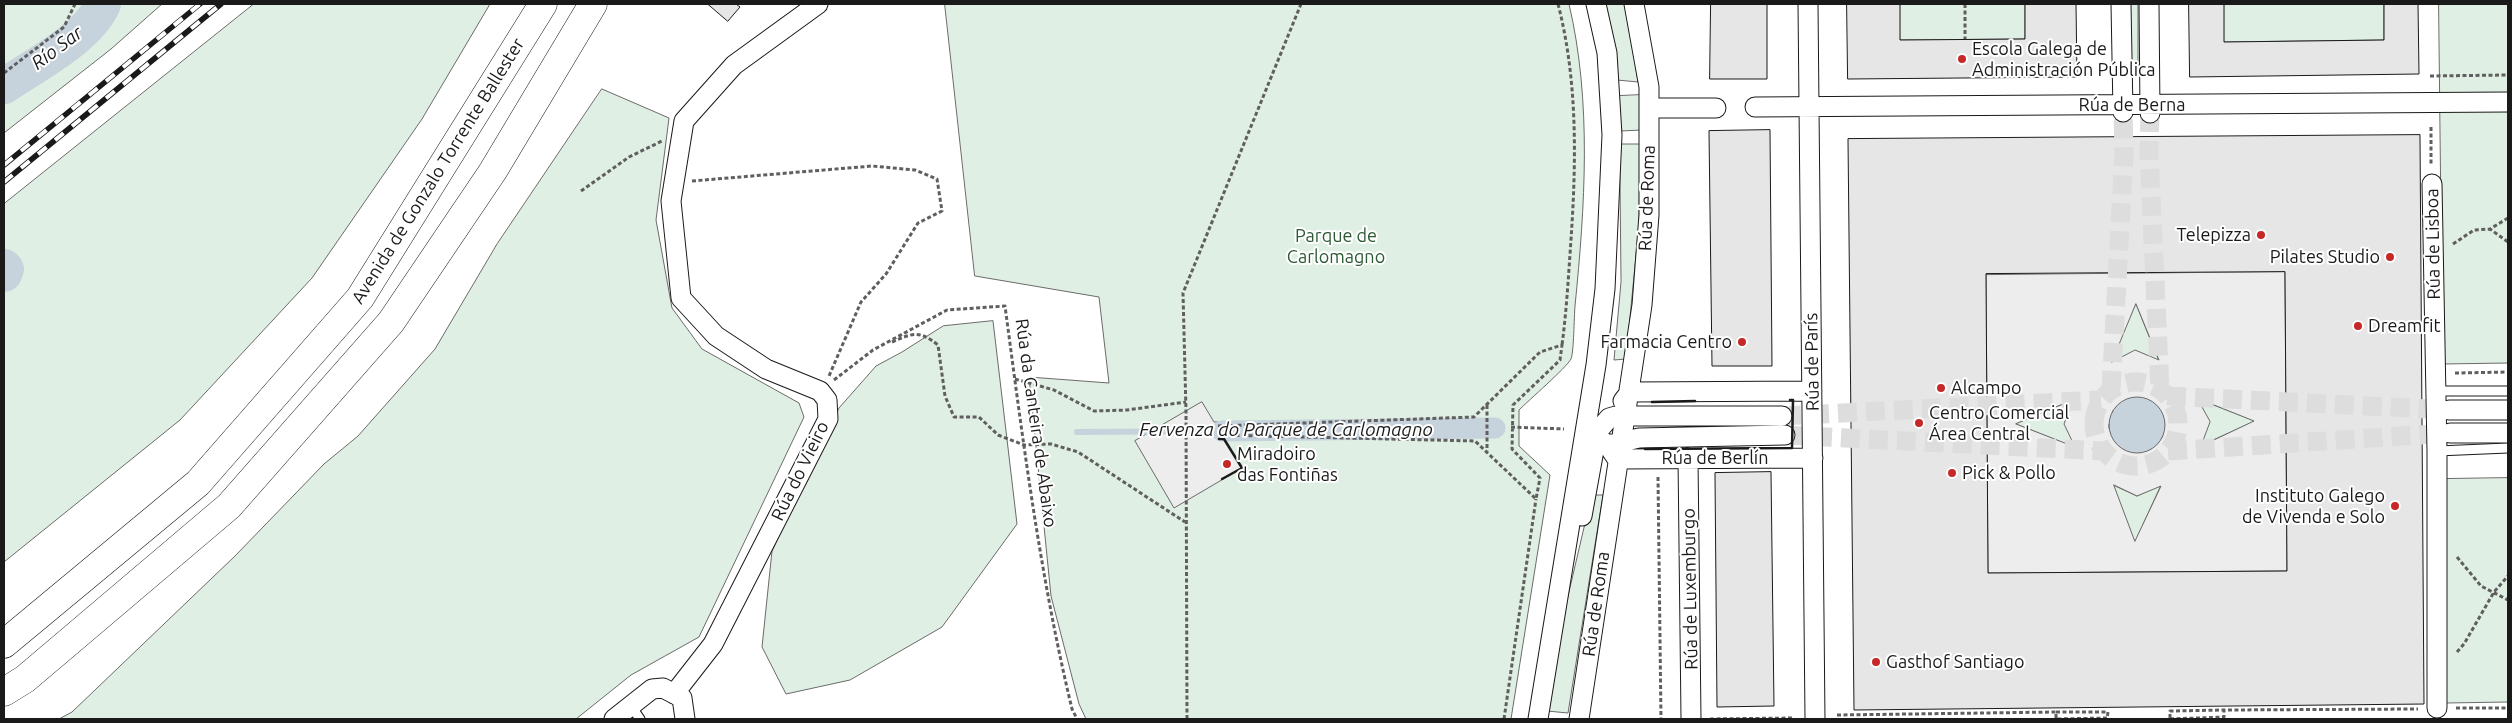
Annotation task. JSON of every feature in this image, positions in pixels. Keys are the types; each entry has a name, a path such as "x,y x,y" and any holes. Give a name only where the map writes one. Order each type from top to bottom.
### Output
{"highway":[{"name":"Avenida de Gonzalo Torrente Ballester","path":"4,644 198,483 360,298 543,4"},
{"path":"4,692 25,679 229,506 391,322 493,172 593,4"}],"street":[{"path":"818,4 734,65 684,121 671,201 681,298 716,336 766,369 820,391"},
{"name":"Rúa de Roma","path":"1538,719 1596,366 1606,266 1612,135 1607,53 1596,4"},
{"name":"Rúa de Roma","path":"1557,599 1573,555 1591,474 1613,435 1630,392 1642,305 1648,215 1649,87 1634,4"},
{"name":"Rúa de París","path":"1808,4 1815,719"},
{"path":"2122,4 2123,109"},
{"path":"2149,4 2150,109"},
{"name":"Rúa de Berna","path":"1756,107 2150,109 2508,102"},
{"path":"1649,108 1716,108"},
{"name":"Rúa de Lisboa","path":"2432,184 2438,533 2437,708"},
{"name":"Rúa de Roma","path":"1579,719 1613,435 1608,352 1612,296 1606,266"},
{"name":"Rúa do Vieiro","path":"674,694 713,644 828,419 827,400 820,391"},
{"path":"1630,392 1812,391"},
{"path":"2449,410 2508,410"},
{"path":"1613,435 1782,416"},
{"path":"2450,433 2508,433"},
{"name":"Rúa de Berlín","path":"1613,435 1639,438 1785,435"},
{"name":"Rúa de Berlín","path":"1613,435 1688,458 1813,458"},
{"name":"Rúa de Luxemburgo","path":"1688,458 1691,719"},
{"path":"614,719 635,713 652,689 663,688 682,698 685,719"}],"lane":[{"path":"2435,382 2508,391"},
{"path":"2437,451 2508,448"}],"path":[{"path":"4,73 64,28 75,4"},
{"path":"1187,719 1186,402 1183,293 1301,4"},
{"path":"1504,719 1540,478 1512,449 1512,405 1560,360 1574,191 1570,69 1558,4"},
{"path":"1965,4 1966,39"},
{"path":"2430,76 2508,75"},
{"name":"Rúa de Lisboa","path":"2431,127 2432,184"},
{"path":"581,191 629,157 683,131"},
{"path":"674,182 872,166 915,170 936,180 942,211 918,223 886,274 860,302 831,374 820,391"},
{"path":"2433,254 2448,248 2474,230 2490,229 2508,218"},
{"path":"2490,229 2508,242"},
{"name":"Rúa da Canteira de Abaixo","path":"820,391 873,350 947,310 1005,306 1052,625 1072,709 1077,719"},
{"path":"873,350 911,334 925,335 938,345 945,396 954,417 979,417 998,436 1024,445 1051,444 1078,452 1185,522"},
{"path":"1218,426 1474,417 1540,352 1562,345"},
{"path":"2435,382 2508,372"},
{"path":"1015,379 1054,390 1094,411 1186,402"},
{"path":"1486,404 1487,452"},
{"path":"1512,427 1564,429"},
{"path":"1219,435 1475,442 1536,499"},
{"path":"1658,471 1661,719"},
{"path":"2438,533 2481,586 2508,600"},
{"path":"2438,672 2464,644 2494,592 2508,576"},
{"path":"2224,710 2224,717 2170,719 2170,711 2224,710 2437,708 2508,708"},
{"path":"1837,714 2056,712 2108,712 2107,719 2056,719 2056,712"},
{"path":"1691,719 1792,718"}],"green space":[{"path":"4,4 162,4 111,49 4,133"},
{"path":"254,4 490,4 422,119 312,278 180,420 4,562 4,204"},
{"name":"Parque de Carlomagno","path":"945,4 1569,4 1581,78 1584,116 1584,192 1573,349 1568,363 1519,410 1519,446 1550,475 1511,719 1086,719 1079,704 1051,596 1029,377 1109,383 1099,297 975,276"},
{"path":"1606,4 1627,4 1638,82 1617,80"},
{"path":"1900,4 2025,4 2025,39 1900,40"},
{"path":"2129,4 2138,4 2138,69 2130,69"},
{"path":"2224,4 2384,4 2384,40 2224,42"},
{"path":"2439,4 2508,4 2508,363 2443,364"},
{"path":"602,89 669,118 656,220 672,308 702,349 799,403 804,417 699,637 631,675 576,719 59,719 72,712 235,556 324,464 358,436 435,349 497,244"},
{"path":"1640,95 1642,130 1620,131 1619,96"},
{"path":"1620,144 1640,144 1639,224 1626,359 1614,360 1621,282"},
{"path":"2136,304 2159,361 2111,362"},
{"path":"993,321 1017,524 942,627 850,680 786,694 762,647 772,551 839,408 876,366 943,326"},
{"path":"2198,399 2255,421 2200,446"},
{"path":"2074,400 2076,448 2016,424"},
{"path":"2508,478 2508,702 2446,703 2442,479"},
{"path":"2113,485 2137,496 2161,485 2135,542"},
{"path":"1592,495 1603,495 1568,713 1547,711 1558,639"}],"shaded area":[{"path":"2285,272 2287,571 1988,573 1986,275","holes":["2136,304 2159,360 2135,350 2112,362","2198,399 2254,421 2201,446 2210,422","2073,400 2064,424 2075,447 2016,424","2113,411 2163,436 2149,450 2117,444 2109,428","2114,485 2137,496 2161,486 2135,541"]},
{"path":"2137,397 2148,399 2157,405 2163,414 2165,425 2163,436 2157,445 2148,451 2137,453 2126,451 2117,445 2111,436 2109,425 2111,414 2117,405 2126,399"},
{"path":"1202,402 1214,422 1218,422 1219,439 1224,439 1242,468 1174,508 1135,441"}],"building":[{"path":"708,4 736,4 740,7 728,21"},
{"path":"1711,4 1767,4 1767,79 1710,79"},
{"name":"Escola Galega de Administración Pública","path":"1847,4 1900,4 1900,40 2025,39 2025,4 2076,4 2077,77 1848,79"},
{"path":"2189,4 2224,4 2224,42 2384,40 2384,4 2418,4 2419,74 2190,77"},
{"path":"1770,130 1772,366 1712,366 1709,131"},
{"name":"Centro Comercial Área Central","path":"2420,135 2424,704 1854,710 1848,139","holes":["2285,272 2287,571 1988,573 1986,274"]},
{"path":"1771,472 1774,706 1717,707 1715,473"}],"waterway":[{"name":"Río Sar","path":"4,86 73,40 85,29 103,4"},
{"name":"Río Sar","path":"4,267 6,269 4,274"},
{"name":"Fervenza do Parque de Carlomagno","path":"1222,431 1495,428"},
{"name":"Fervenza do Parque de Carlomagno","path":"1077,432 1222,431"}],"tunnel":[{"path":"2111,390 2124,154 2123,112"},
{"path":"2150,113 2149,153 2160,389"},
{"path":"2136,382 2152,385 2166,394 2175,408 2178,424 2175,440 2166,454 2152,463 2136,466 2120,463 2106,454 2097,440 2094,424 2097,408 2106,394 2120,385 2136,382"},
{"path":"2167,396 2449,410"},
{"path":"1782,416 2101,400"},
{"path":"2168,451 2450,433"},
{"path":"1785,435 2104,451"}],"railway":[{"path":"4,165 200,4"},
{"path":"4,182 221,4"}],"wall":[{"path":"1645,449 1792,448 1793,400 1790,400"},
{"path":"1652,402 1695,401"},
{"path":"1219,439 1224,439 1242,468 1222,479"}],"place":[{"name":"Escola Galega de Administración Pública","path":"1962,59"},
{"name":"Telepizza","path":"2261,235"},
{"name":"Pilates Studio","path":"2390,257"},
{"name":"Dreamfit","path":"2358,326"},
{"name":"Farmacia Centro","path":"1742,342"},
{"name":"Alcampo","path":"1941,388"},
{"name":"Centro Comercial Área Central","path":"1919,423"},
{"name":"Miradoiro das Fontiñas","path":"1227,464"},
{"name":"Pick & Pollo","path":"1952,473"},
{"name":"Instituto Galego de Vivenda e Solo","path":"2395,506"},
{"name":"Gasthof Santiago","path":"1876,662"}]}
